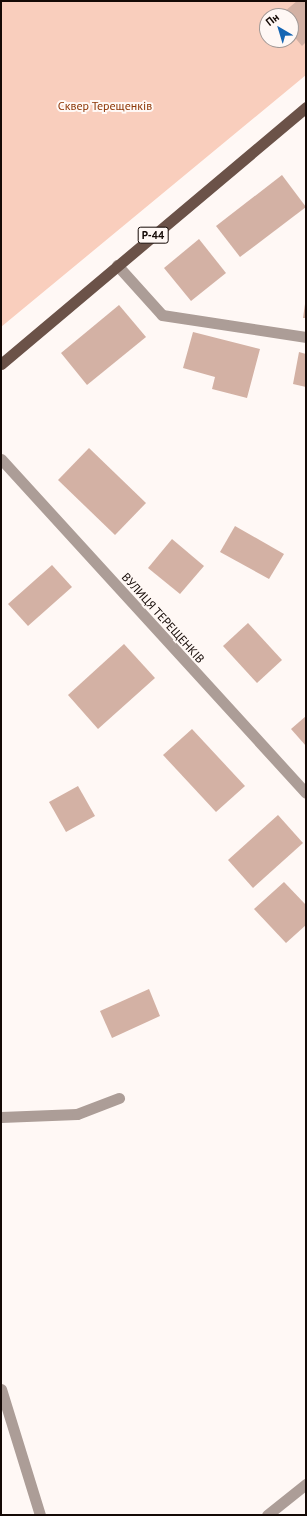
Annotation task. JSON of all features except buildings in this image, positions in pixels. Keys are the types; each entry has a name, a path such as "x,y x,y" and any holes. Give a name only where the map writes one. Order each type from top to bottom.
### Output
{"main road":[{"name":"Р-44","path":"1,364 306,107"}],"street":[{"path":"117,266 162,315 306,338"},
{"name":"ВУЛИЦЯ ТЕРЕЩЕНКІВ","path":"1,459 306,794"},
{"path":"1,1117 77,1114 119,1098"},
{"path":"1,1389 40,1515"},
{"path":"268,1515 306,1484"}],"green space":[{"name":"Сквер Терещенків","path":"1,1 306,1 306,75 1,327"}]}
